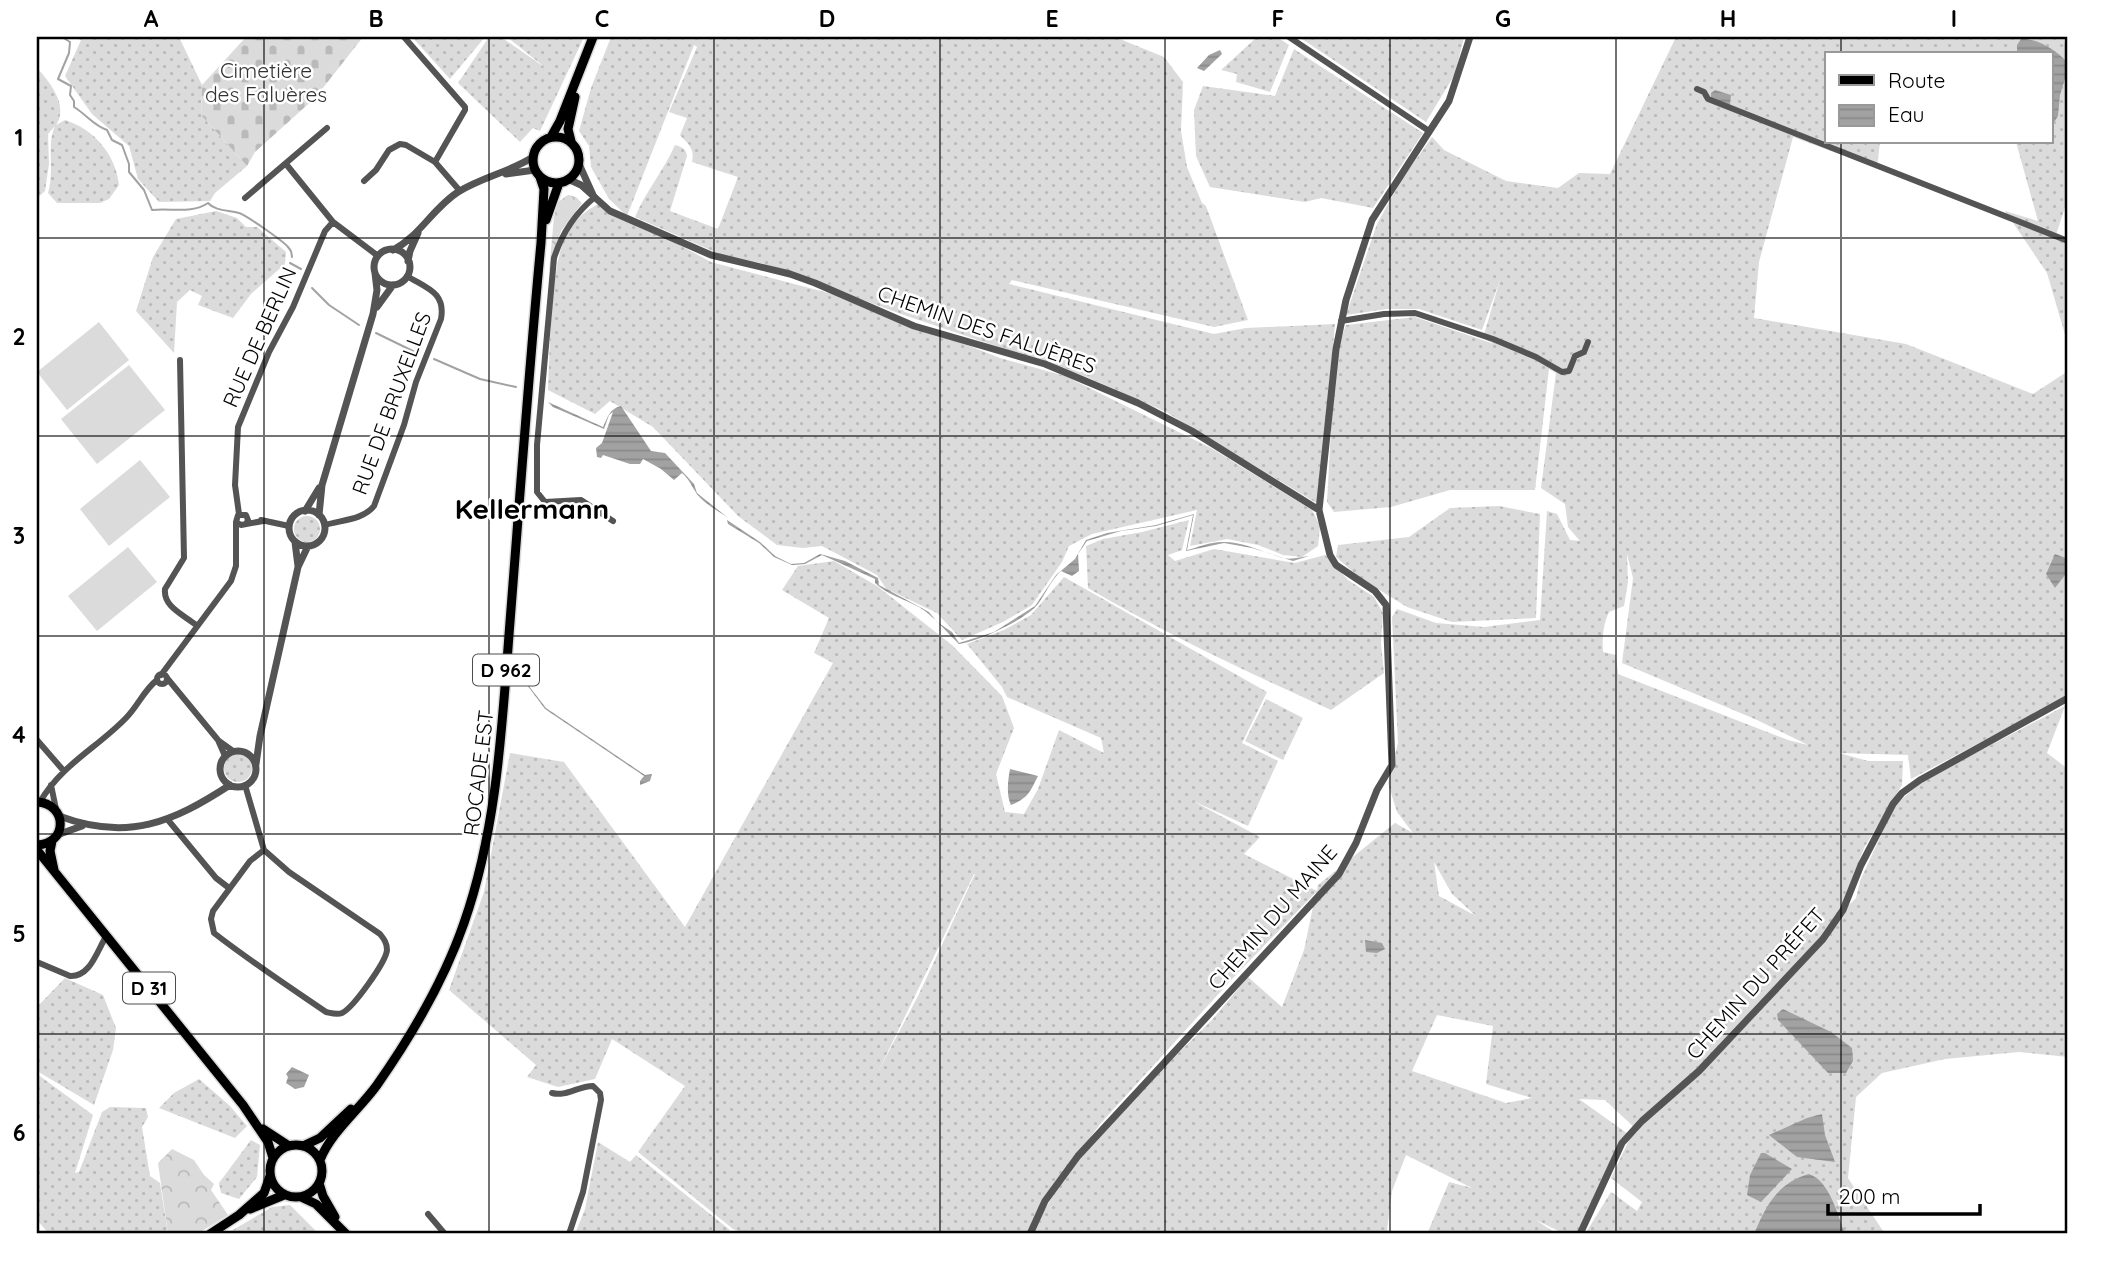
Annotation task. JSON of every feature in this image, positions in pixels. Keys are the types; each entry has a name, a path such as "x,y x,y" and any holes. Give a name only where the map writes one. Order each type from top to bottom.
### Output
{"main road":[{"path":"551,137 560,121 591,41"},
{"path":"570,141 568,129 571,110 591,41"},
{"path":"558,136 570,141 578,151 577,170 564,181 552,183 538,174 533,156 539,144 558,136"},
{"name":"ROCADE EST","path":"320,1160 327,1145 356,1112 416,1025 446,968 476,887 488,838 500,754 541,243 544,189 538,174"},
{"name":"ROCADE EST","path":"541,243 548,212 564,181"},
{"path":"38,802 52,806 61,823 50,851 54,872"},
{"path":"37,848 54,838"},
{"name":"D 31","path":"37,848 257,1123 268,1142 273,1158"},
{"name":"ROCADE EST","path":"303,1146 334,1128 383,1075"},
{"name":"D 31","path":"257,1123 275,1139 289,1146"},
{"path":"210,1234 239,1215 264,1193 273,1158 289,1146 303,1146 320,1160 322,1176 319,1183 312,1192 302,1197"},
{"path":"270,1176 273,1184 284,1195"},
{"path":"319,1183 323,1196 344,1233"},
{"path":"239,1215 284,1195 302,1197 316,1204 344,1233"}],"street":[{"path":"404,37 466,110 436,162"},
{"path":"1289,37 1429,131"},
{"name":"CHEMIN DU MAINE","path":"1030,1234 1045,1201 1078,1156 1345,866 1377,790 1388,774 1393,754 1386,605 1375,591 1336,565 1330,555 1319,510 1341,321 1373,220 1453,92 1470,37"},
{"path":"1698,89 1704,92 1708,99 2068,241"},
{"path":"245,198 327,128"},
{"path":"364,181 376,170 389,150 394,146 406,145 436,162 460,191"},
{"path":"54,838 77,827 89,825 133,829 168,820 208,800 230,785 245,785 254,778 260,736 298,567 308,546 321,540 325,525 319,515 322,485 373,314 377,290 374,273 377,256 403,244 460,191 533,156"},
{"path":"286,164 333,222 377,256"},
{"path":"579,164 594,196 563,232 554,258 537,446 537,492 545,502 581,500 613,521"},
{"path":"498,175 538,174"},
{"name":"CHEMIN DES FALUÈRES","path":"564,181 581,185 610,211 711,255 790,274 937,334 1068,373 1167,417 1319,510"},
{"name":"RUE DE BERLIN","path":"240,517 235,485 238,427 269,352 293,307 324,231 333,222"},
{"path":"373,314 382,297 393,285 404,281 407,276 410,251 420,230"},
{"path":"393,250 402,253 408,261"},
{"path":"374,273 382,282 393,285"},
{"name":"RUE DE BRUXELLES","path":"325,525 360,516 370,512 374,506 404,425 416,382 441,319 443,309 437,294 407,276"},
{"path":"1341,321 1394,313 1415,313 1493,339 1536,357 1562,372 1569,371 1576,356 1584,352 1588,342"},
{"path":"180,360 184,558 164,594 167,603 196,625"},
{"path":"298,567 295,542 290,535 289,526 294,516 305,511 322,485"},
{"path":"305,511 319,515"},
{"path":"240,517 289,526"},
{"path":"236,537 248,518 240,517"},
{"path":"38,802 63,770 121,723 146,691 163,679 170,659 232,581 236,566 236,537 240,517"},
{"path":"245,524 263,521"},
{"path":"295,542 308,546"},
{"path":"163,679 179,691 218,740 225,756"},
{"name":"CHEMIN DU PRÉFET","path":"1580,1234 1614,1155 1628,1134 1699,1071 1836,923 1874,839 1902,793 1920,779 2068,698"},
{"path":"244,751 260,736"},
{"path":"37,740 63,770"},
{"path":"218,740 233,751"},
{"path":"208,800 216,788 225,756 233,751 244,751 256,764"},
{"path":"221,774 230,785"},
{"path":"51,783 58,813 89,825"},
{"path":"245,785 264,850 289,872 384,939 387,949 384,961 342,1013 326,1012 214,933 211,919 213,911 250,861 264,850"},
{"path":"168,820 216,878 229,888"},
{"path":"37,962 76,976 90,965 107,936"},
{"path":"552,1093 559,1095 579,1087 593,1086 600,1093 601,1100 583,1192 569,1234"},
{"path":"428,1214 445,1234"}],"green space":[{"path":"74,37 179,37 202,85 201,115 247,166 215,193 210,201 159,202 138,179 129,146 92,114 65,76 81,40"},
{"name":"Cimetière des Faluères","path":"246,37 363,37 315,98 255,152 247,166 201,115 202,85"},
{"path":"412,37 485,37 450,79"},
{"path":"489,37 501,37 547,69 507,37 584,37 540,131 533,128 520,142 458,83"},
{"path":"611,37 1115,37 1164,57 1183,82 1181,131 1187,167 1202,203 1206,206 1248,320 1214,327 1012,280 1009,284 1214,334 1246,328 1335,324 1318,504 1166,412 1087,377 761,263 722,255 635,217 675,145 683,149 687,156 670,211 718,229 738,177 692,162 692,150 680,135 687,118 669,112 697,47 694,45 627,216 609,199 591,167 589,146 579,131 591,88"},
{"path":"1257,37 1277,37 1289,45 1270,92 1236,82 1237,74 1221,70"},
{"path":"1299,37 1464,37 1455,74 1426,122"},
{"path":"1676,37 2063,37 2068,56 2068,198 2056,235 2068,241 2068,345 2047,273 2005,211 2038,221 2017,144 2052,144 2052,52 1825,52 1825,144 1880,144 1877,168 1793,137 1759,262 1754,318 1906,344 2033,394 2068,371 2068,696 1911,779 1908,755 1839,753 1868,761 1903,761 1902,785 1864,848 1837,917 1856,898 1860,881 1895,805 1923,781 2065,706 2047,753 2068,769 2068,1057 2019,1052 1945,1059 1882,1073 1856,1097 1848,1178 1885,1234 1585,1234 1611,1192 1637,1211 1642,1202 1611,1178 1630,1138 1638,1131 1605,1100 1579,1099 1628,1134 1580,1234 1565,1234 1536,1220 1557,1234 1427,1234 1449,1182 1472,1188 1406,1155 1392,1191 1387,1230 1395,1234 746,1234 733,1229 638,1152 685,1086 612,1039 595,1079 558,1087 527,1077 536,1065 449,990 484,892 510,753 564,762 685,927 833,663 814,653 829,618 782,590 798,566 834,561 877,586 952,645 1002,696 1014,728 996,774 1005,812 1024,814 1038,789 1059,730 1104,753 1101,738 1007,697 967,644 1004,630 1031,615 1064,577 1267,692 1242,743 1278,761 1248,826 1191,800 1260,837 1244,854 1317,891 1318,885 1395,823 1413,833 1397,812 1388,783 1398,743 1392,617 1397,609 1436,623 1484,627 1540,620 1547,511 1557,514 1570,540 1580,541 1568,527 1565,504 1541,488 1556,373 1549,369 1535,490 1450,490 1391,507 1334,512 1327,502 1335,356 1346,325 1415,317 1494,344 1483,338 1500,280 1482,330 1419,309 1387,309 1346,315 1377,224 1400,182 1432,137 1444,150 1506,181 1558,188 1579,173 1610,174","holes":["1627,554 1633,578 1622,663 1757,720 1808,745 1788,740 1618,674 1616,655 1603,652 1603,631 1609,612 1624,606 1628,582","1434,862 1452,894 1476,916 1439,896","974,874 918,996 879,1070","1316,892 1304,950 1282,1007 1248,977 1212,1020 1130,1101 1072,1164 1032,1231 1043,1200 1101,1123 1233,978","1437,1015 1493,1026 1486,1084 1532,1098 1506,1103 1412,1071"]},
{"path":"1294,49 1423,133 1373,208 1321,198 1305,202 1210,187 1196,156 1194,110 1203,86 1275,96"},
{"path":"37,68 52,87 59,102 56,125 65,120 85,130 102,145 113,163 119,185 109,199 100,203 57,203 48,193 51,142 55,126 48,134 49,164 45,191 37,198"},
{"path":"568,195 576,197 582,203 561,231 549,271 554,217 558,202"},
{"path":"601,203 711,262 851,299 1000,358 1065,376 1211,448 1312,510 1320,526 1318,546 1302,557 1283,555 1258,545 1227,539 1190,546 1197,510 1092,534 1069,546 1062,562 1032,605 1003,622 962,640 937,613 891,591 889,593 877,575 822,546 803,548 777,545 738,516 653,427 610,401 595,414 548,390 552,307 563,243 579,217"},
{"path":"216,211 237,218 246,227 257,227 286,252 285,264 251,294 233,318 198,305 202,296 190,290 177,302 174,353 136,311 153,257 176,219"},
{"path":"99,322 129,360 67,410 37,372"},
{"path":"129,365 165,410 97,464 61,419"},
{"path":"140,460 170,497 109,546 80,509"},
{"path":"1499,506 1540,514 1536,618 1452,622 1407,607 1360,578 1336,557 1338,545 1409,537 1450,508"},
{"path":"307,516 317,519 320,529 317,539 307,542 297,539 294,529 297,519"},
{"path":"1189,520 1182,550 1168,555 1175,561 1214,549 1295,563 1325,555 1348,580 1374,597 1383,613 1381,643 1384,673 1331,710 1208,652 1088,588 1086,546 1103,539"},
{"path":"128,547 157,582 97,631 68,596"},
{"path":"1266,699 1303,718 1283,760 1245,741"},
{"path":"238,754 248,758 252,768 248,778 238,782 228,778 224,768 228,758"},
{"path":"65,978 103,995 116,1028 113,1050 94,1105 37,1071 37,1007"},
{"path":"37,1074 93,1115 75,1173 79,1172 102,1112 110,1107 146,1108 148,1117 142,1127 150,1176 160,1183 168,1234 49,1234 37,1220"},
{"path":"199,1079 229,1105 247,1126 235,1138 159,1108 174,1093"},
{"path":"251,1140 260,1145 257,1177 239,1199 221,1193 219,1183"},
{"path":"598,1142 630,1162 636,1155 730,1230 721,1234 575,1234 585,1209"},
{"path":"172,1149 194,1160 214,1184 211,1190 228,1215 197,1234 168,1234 158,1163"},
{"path":"290,1205 319,1234 226,1234 272,1207"}],"water":[{"path":"2021,39 2033,40 2057,53 2067,62 2068,69 2060,95 2058,116 2052,125 2052,52 2017,52"},
{"path":"1220,50 1222,54 1204,71 1197,68 1209,55"},
{"path":"1715,90 1731,95 1730,105 1711,98 1711,93"},
{"path":"548,402 603,427 609,415 604,429 553,407"},
{"path":"621,406 651,451 665,453 694,484 697,493 727,517 701,499 682,473 674,480 643,459 640,464 630,464 603,455 601,458 597,457 596,448 602,443 613,412 609,415 611,411"},
{"path":"1194,514 1187,550 1224,542 1251,548 1224,543 1186,551 1193,515 1156,526 1121,531 1087,541 1078,554 1079,571 1072,576 1061,571 1052,581 1056,575 1075,559 1086,540 1107,533 1156,525"},
{"path":"727,520 760,542 775,556 791,564 804,563 820,554 845,561 878,578 879,585 929,612 936,620 919,607 880,587 875,583 875,579 822,555 805,564 792,565 774,557 759,543 728,524"},
{"path":"2055,554 2068,559 2068,571 2055,588 2046,574"},
{"path":"1049,585 1038,604 1032,610 1013,623 990,634 959,644 938,623 952,632 959,643 994,632 1035,606"},
{"path":"516,663 525,681 546,708 645,775 652,774 650,781 640,785 644,776 545,709 524,681"},
{"path":"1010,769 1038,776 1026,796 1011,805 1008,792"},
{"path":"1365,940 1382,943 1385,949 1377,953 1366,952"},
{"path":"1783,1009 1831,1032 1852,1048 1853,1061 1846,1073 1828,1073 1778,1020 1777,1014"},
{"path":"292,1067 309,1075 304,1087 295,1089 286,1083 286,1074"},
{"path":"1822,1114 1825,1135 1835,1162 1797,1157 1769,1135 1807,1118"},
{"path":"1761,1153 1792,1169 1761,1202 1747,1195 1750,1175"},
{"path":"1809,1174 1828,1191 1845,1234 1754,1234 1774,1197 1789,1183"}],"waterway":[{"path":"62,37 70,42 69,53 58,79 71,86 70,95 74,107 107,130 112,140 122,145 129,172 144,190 152,210 189,210 208,203 218,209 239,213 285,244 292,257"},
{"path":"290,263 301,269"},
{"path":"312,288 329,305 359,325"},
{"path":"376,333 419,354"},
{"path":"434,359 480,379 516,387"}],"district":[{"name":"Kellermann","path":"532,508"}]}
